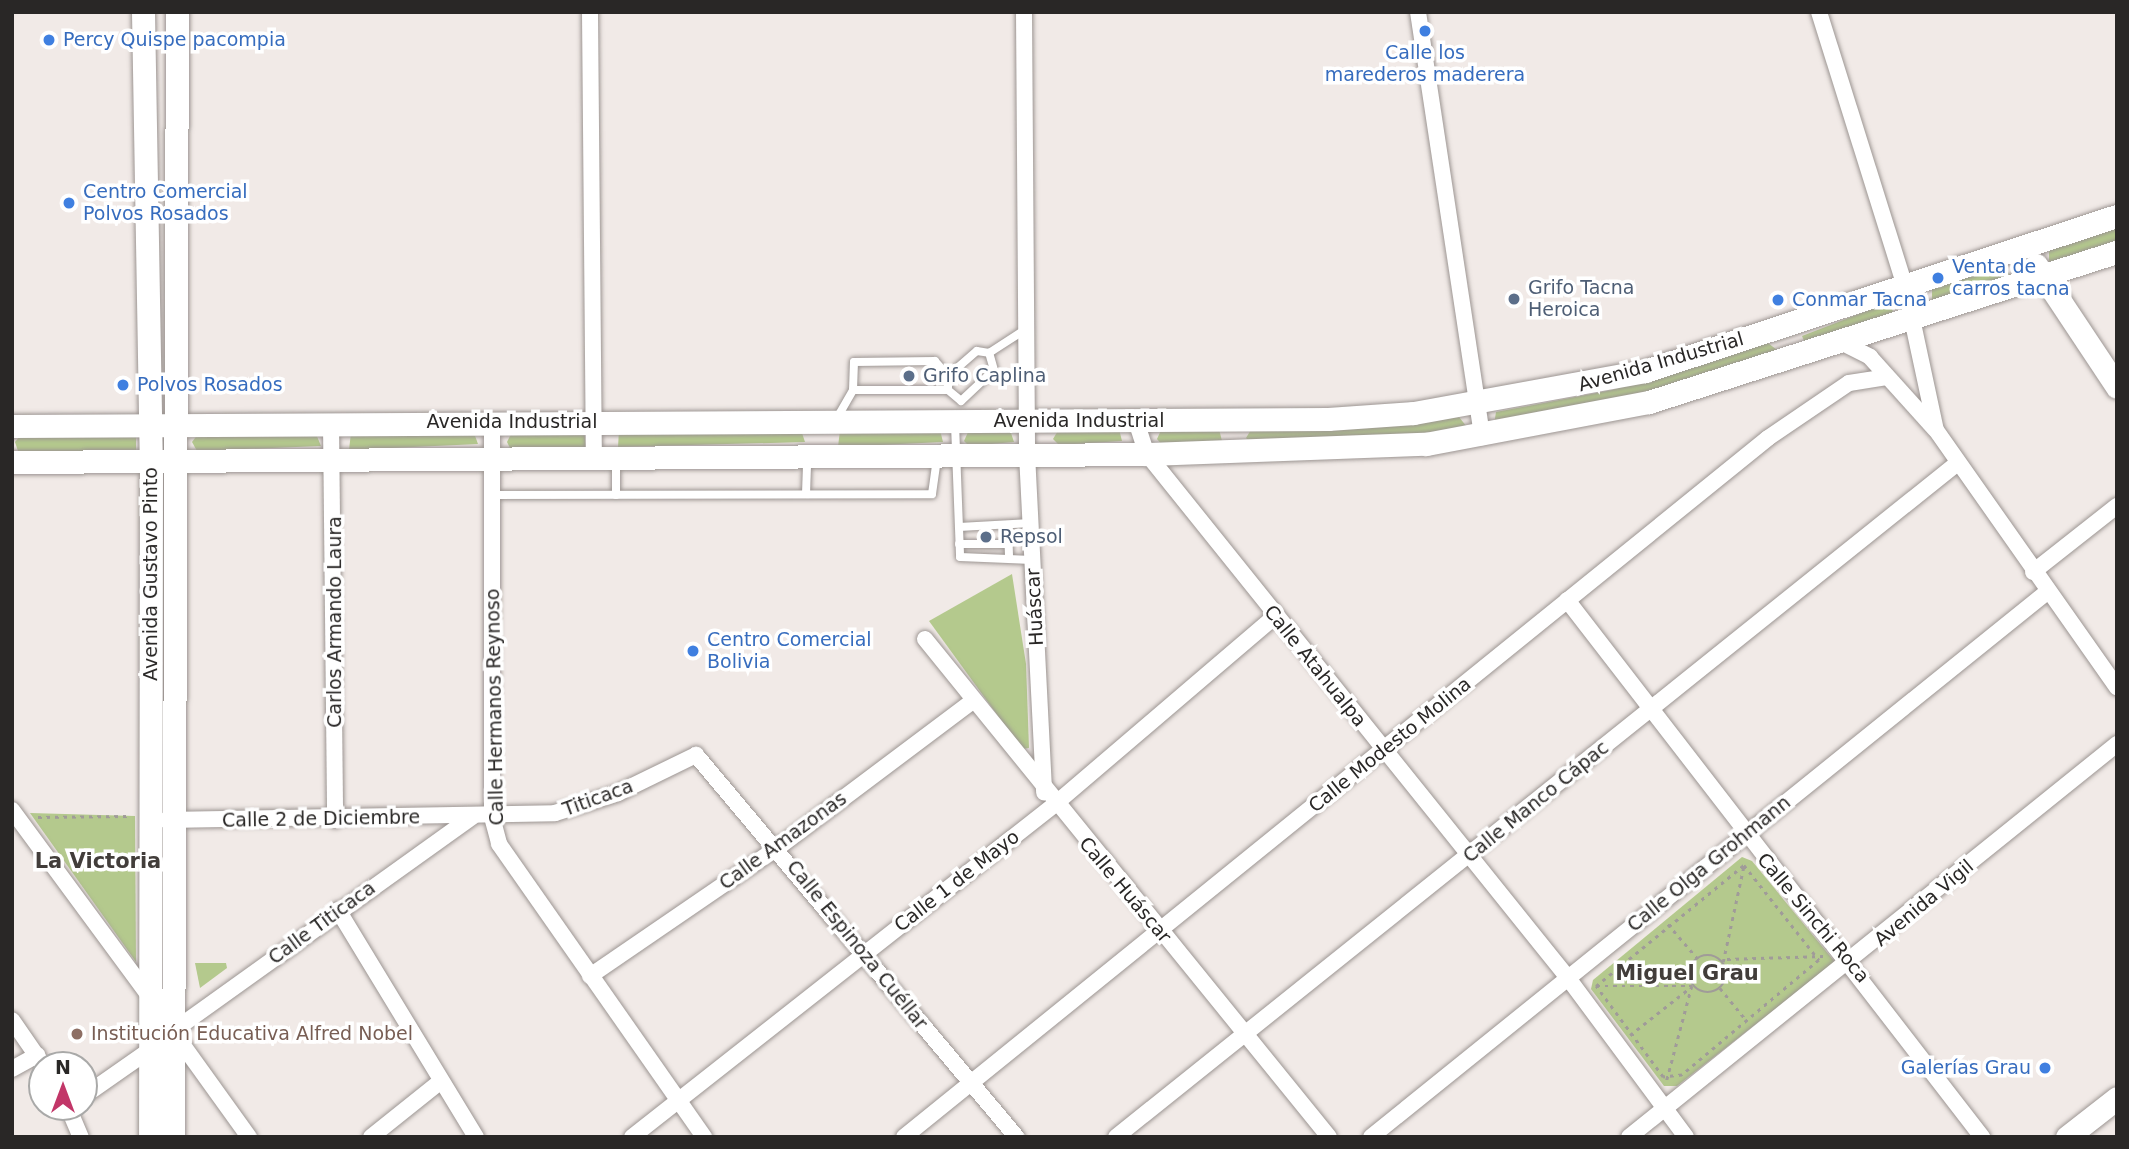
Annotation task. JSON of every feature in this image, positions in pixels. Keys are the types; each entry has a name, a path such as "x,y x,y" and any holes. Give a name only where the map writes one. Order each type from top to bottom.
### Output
{"main road":[{"name":"Avenida Gustavo Pinto","path":"143,12 151,462 152,1000 149,1137"},
{"name":"Avenida Gustavo Pinto","path":"173,1137 174,820 180,423 177,12"},
{"name":"Avenida Industrial","path":"12,426 1359,418 1478,405 1633,374 2117,216"},
{"path":"2025,247 2117,387"},
{"name":"Avenida Industrial","path":"12,462 179,462 605,453 1147,454 1482,438 1601,415 1794,357 2117,252"},
{"path":"1784,326 1794,357"},
{"path":"1232,452 1233,419"},
{"path":"814,454 828,422"},
{"path":"2067,1137 2117,1098"}],"street":[{"path":"590,12 595,422 605,453"},
{"name":"Huáscar","path":"1024,12 1027,454 1049,799"},
{"path":"1418,12 1482,438"},
{"path":"1819,12 1905,286 1936,430"},
{"path":"1841,342 1870,357 1936,430 1955,465 2117,688"},
{"name":"Calle Modesto Molina","path":"904,1137 1161,934 1567,600 1820,399 1849,383 1887,377"},
{"name":"Calle Atahualpa","path":"1136,421 1147,454 1274,617 1471,855 1568,978 1686,1137"},
{"name":"Calle Hermanos Reynoso","path":"492,422 492,817 499,845 704,1137"},
{"name":"Carlos Armando Laura","path":"331,423 335,820"},
{"name":"Calle Manco Cápac","path":"1116,1137 1243,1029 1471,855 1955,465"},
{"path":"2033,572 2117,506"},
{"name":"Calle Olga Grohmann","path":"1371,1137 2047,592"},
{"name":"Calle Sinchi Roca","path":"1567,600 1647,711 1744,836 1852,962 1982,1137"},
{"name":"Calle 1 de Mayo","path":"632,1137 863,954 1274,617"},
{"name":"Calle Huáscar","path":"925,639 1049,799 1243,1029 1329,1137"},
{"name":"Calle Amazonas","path":"590,976 777,848 972,701"},
{"name":"Avenida Vigil","path":"1629,1137 1852,962 2117,744"},
{"name":"Titicaca","path":"492,817 555,813 618,793 696,755"},
{"name":"Calle Espinoza Cuéllar","path":"696,755 777,848 1017,1137"},
{"path":"15,813 249,1137"},
{"name":"Calle Titicaca","path":"173,1031 338,910 472,817"},
{"name":"Calle 2 de Diciembre","path":"150,818 335,820 492,817"},
{"path":"338,910 440,1082 476,1137"},
{"path":"12,1020 34,1051"},
{"path":"98,1086 151,1049"},
{"path":"371,1137 440,1082"}],"lane":[{"path":"948,376 977,351 989,353 1026,329"},
{"path":"853,390 948,390 961,401 994,370 989,353"},
{"path":"828,422 853,390 854,362 935,361 948,376 948,390"},
{"path":"492,495 932,494 955,421"},
{"path":"605,453 616,495"},
{"path":"806,494 814,454"},
{"path":"946,454 959,527 960,557 1009,557 1032,561"},
{"path":"959,527 1008,527 1031,523"},
{"path":"1008,527 1009,557"},
{"path":"959,544 1009,544"}],"path":[{"path":"15,813 150,818"},
{"path":"1596,986 1667,924 1744,865"},
{"path":"1727,959 1744,865"},
{"path":"1744,865 1819,960"},
{"path":"1667,924 1698,959 1723,962 1727,959 1819,960"},
{"path":"1671,1080 1692,986 1690,968 1698,959"},
{"path":"1671,1080 1748,1022 1819,960"},
{"path":"1596,986 1692,986 1703,993 1720,988 1726,978 1723,962"},
{"path":"1596,986 1630,1035 1671,1080"},
{"path":"1630,1035 1692,986"},
{"path":"1720,988 1748,1022"}],"green space":[{"path":"2117,227 2117,243 2049,262 2049,249"},
{"path":"2002,265 2012,277 1932,300 1932,288"},
{"path":"1890,302 1894,315 1805,343 1802,336"},
{"path":"1768,343 1777,350 1690,382 1494,425 1496,412 1612,390"},
{"path":"1459,417 1467,427 1463,433 1252,444 1246,438 1252,428 1383,426"},
{"path":"1162,428 1219,429 1222,441 1162,445 1157,439"},
{"path":"1059,429 1119,429 1122,441 1059,445 1053,439"},
{"path":"619,430 801,430 805,442 618,447"},
{"path":"840,430 940,430 943,442 838,447"},
{"path":"969,430 1010,430 1014,442 969,446 964,441"},
{"path":"584,431 586,447 510,448 507,442 512,432"},
{"path":"351,433 474,433 478,444 349,450"},
{"path":"136,434 136,453 19,454 15,442 20,436"},
{"path":"198,434 316,434 321,446 197,451 192,442"},
{"path":"1012,574 1026,664 1029,748 1022,749 929,621"},
{"path":"30,813 135,816 136,962"},
{"path":"1742,857 1752,861 1835,962 1677,1086 1664,1086 1591,989 1593,980"},
{"path":"195,963 226,963 227,968 200,988"}],"place":[{"name":"Calle los marederos maderera","path":"1425,31"},
{"name":"Percy Quispe pacompia","path":"49,40"},
{"name":"Centro Comercial Polvos Rosados","path":"69,203"},
{"name":"Venta de carros tacna","path":"1938,278"},
{"name":"Grifo Tacna Heroica","path":"1514,299"},
{"name":"Conmar Tacna","path":"1778,300"},
{"name":"Grifo Caplina","path":"909,376"},
{"name":"Polvos Rosados","path":"123,385"},
{"name":"Repsol","path":"986,537"},
{"name":"Centro Comercial Bolivia","path":"693,651"},
{"name":"Institución Educativa Alfred Nobel","path":"77,1034"},
{"name":"Galerías Grau","path":"2045,1068"}],"district":[{"name":"La Victoria","path":"98,861"},
{"name":"Miguel Grau","path":"1687,973"}]}
